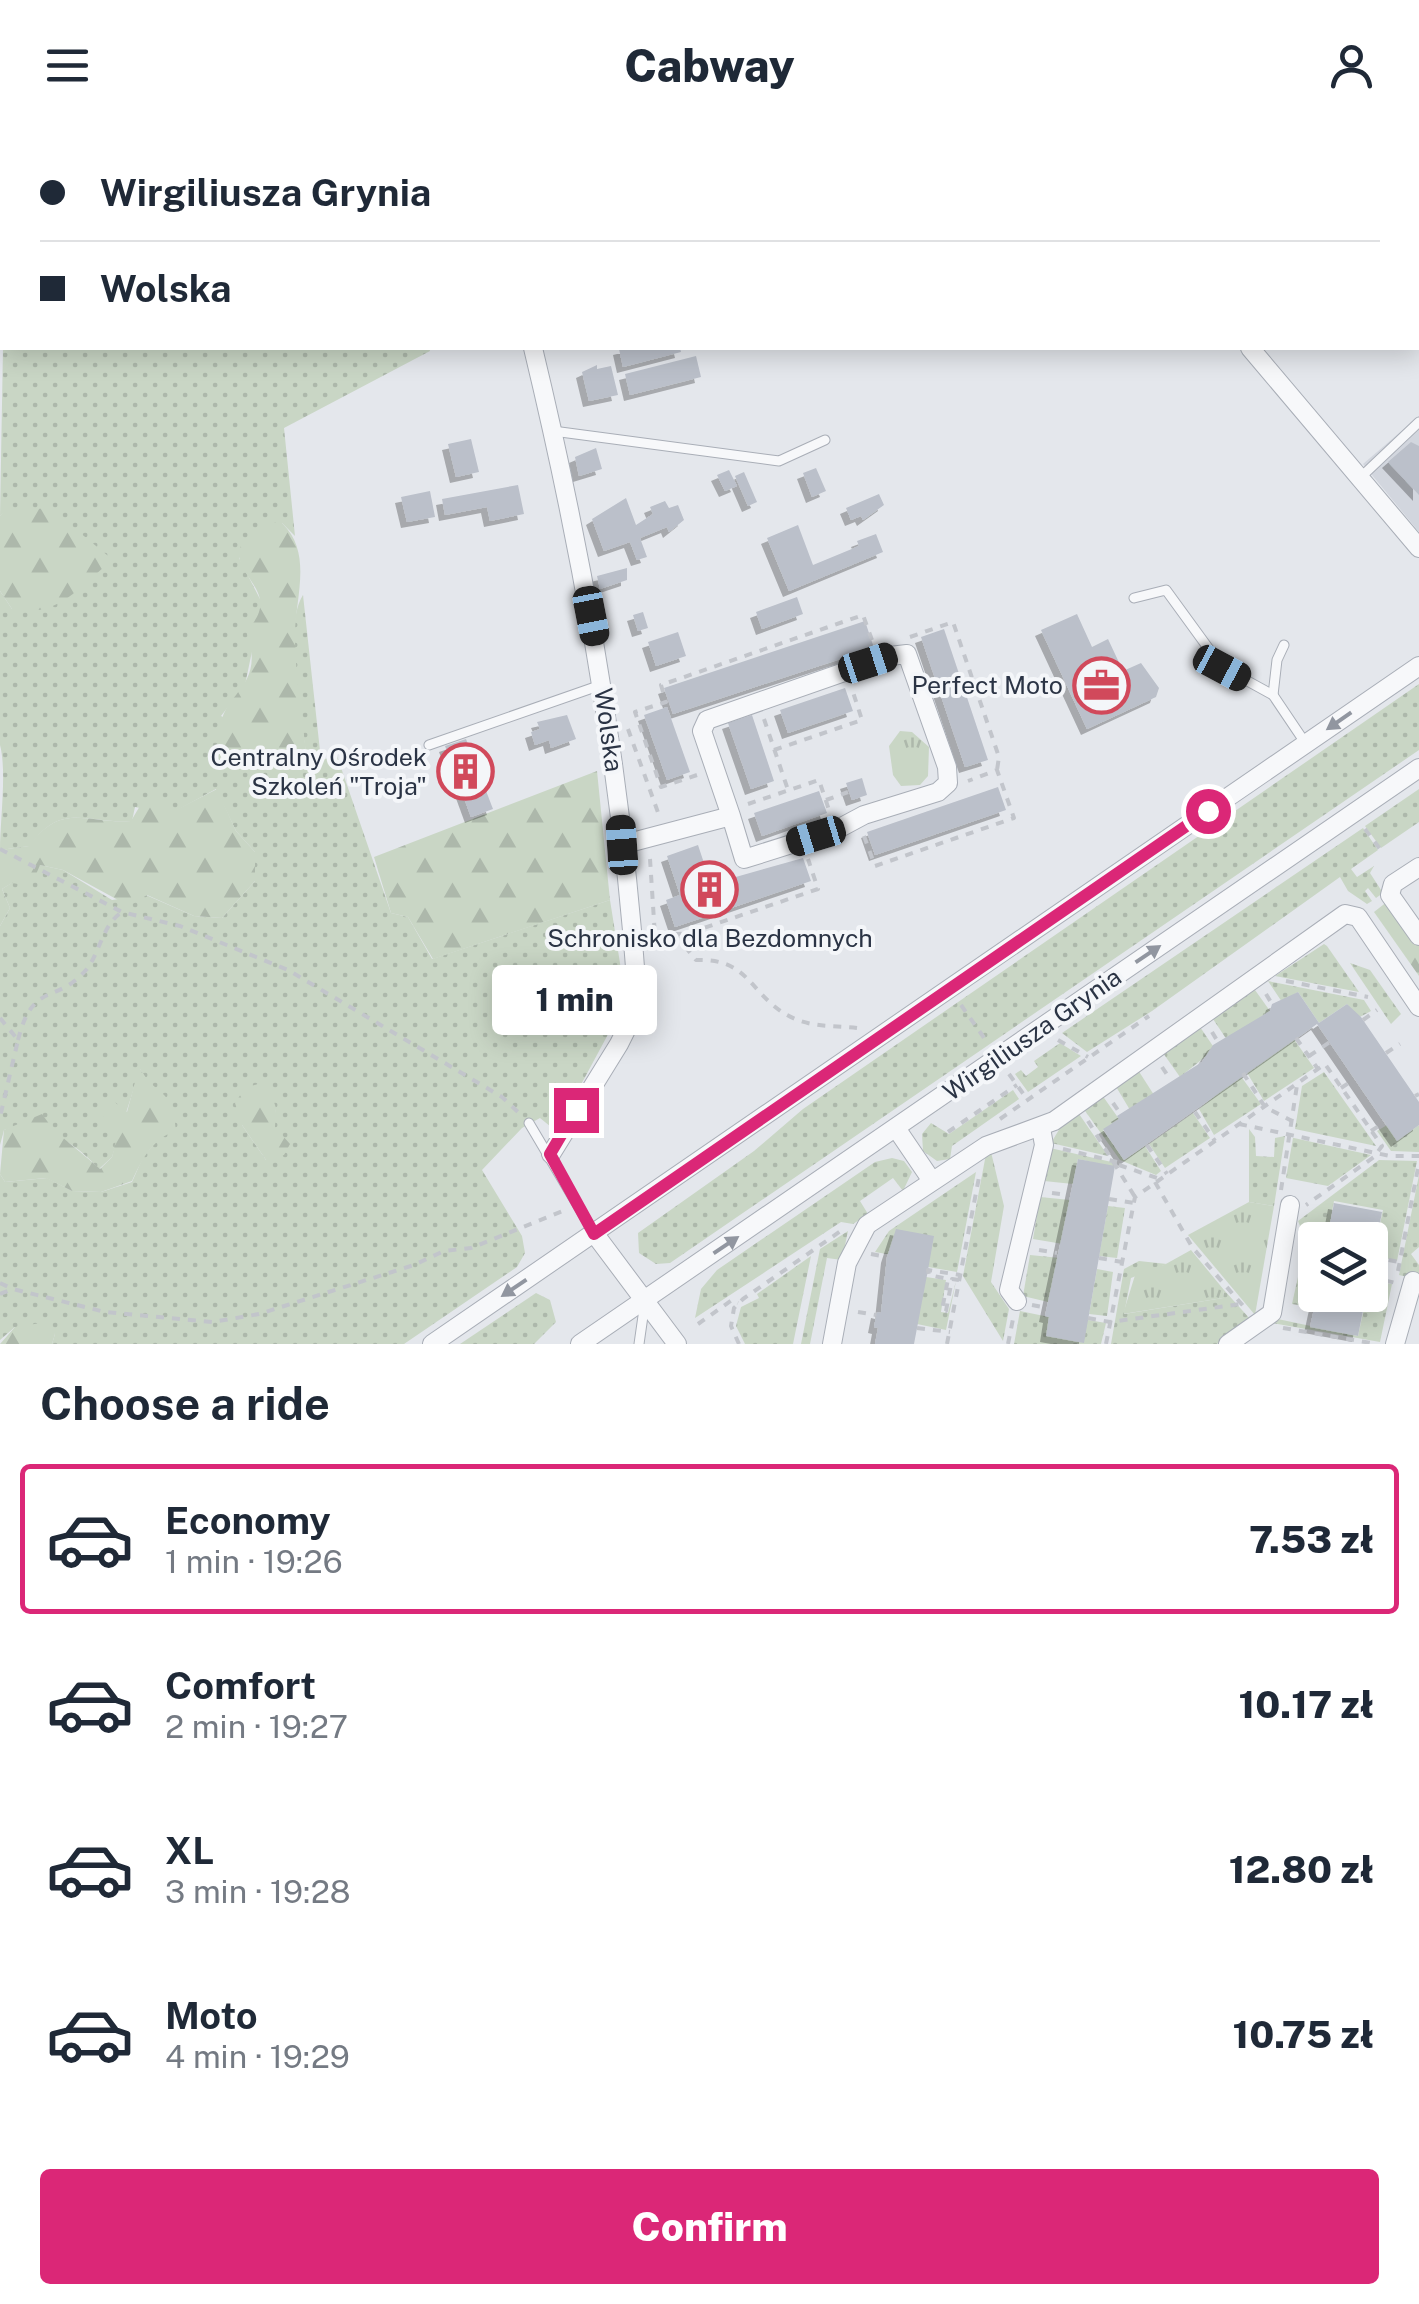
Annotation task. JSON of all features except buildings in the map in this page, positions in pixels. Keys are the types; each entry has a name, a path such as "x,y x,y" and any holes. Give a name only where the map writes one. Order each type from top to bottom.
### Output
{"street":[{"name":"Wolska","path":"534,350 604,684 637,992 631,1020 550,1154"},
{"path":"1252,350 1419,548"},
{"path":"899,655 947,767 948,783 938,792 744,859 702,731 707,720 846,671 899,655"},
{"path":"432,1344 1419,666"},
{"name":"Wirgiliusza Grynia","path":"580,1344 1419,768"},
{"path":"622,845 730,813"},
{"path":"1419,867 1393,884 1390,895 1419,936"},
{"path":"1017,1301 1009,1290 1042,1136 1076,1104 1345,914 1358,917 1419,1006"},
{"path":"896,1128 932,1182"},
{"path":"832,1344 848,1263 862,1230 993,1142 1042,1136"},
{"path":"1228,1344 1272,1313 1290,1204"},
{"path":"594,1234 677,1344"},
{"path":"1395,1344 1404,1282"}],"lane":[{"path":"1360,477 1419,422"},
{"path":"553,431 779,461 825,440"},
{"path":"1134,598 1166,590 1222,668 1273,694 1306,744"},
{"path":"1273,694 1277,660 1284,644"},
{"path":"428,744 586,686 604,684"},
{"path":"530,1124 594,1234"},
{"path":"639,1344 645,1300"}],"path":[{"path":"716,769 661,787 636,712 666,702 661,685 863,615 874,645 886,646 899,655 911,636 952,622 999,757 997,770 1014,818 874,866 863,832 852,831 850,822"},
{"path":"774,750 862,720 846,671"},
{"path":"758,700 788,790"},
{"path":"948,783 962,784 997,770"},
{"path":"730,813 819,780 831,815"},
{"path":"826,800 848,792"},
{"path":"1354,813 1383,853"},
{"path":"660,855 649,859 655,936 674,934 818,889 807,855 819,845 816,836"},
{"path":"0,849 122,912 180,926 288,970 502,1097 530,1124"},
{"path":"0,1118 23,1018 34,1000 87,970 111,920 122,912"},
{"path":"674,934 696,960 717,959 736,968 787,1015 813,1027 857,1028"},
{"path":"1256,976 1368,996"},
{"path":"956,1004 962,1005 989,1045"},
{"path":"1363,1020 1377,1010"},
{"path":"999,1120 1149,1016"},
{"path":"0,1018 18,1040"},
{"path":"8,1028 23,1018"},
{"path":"1296,1038 1318,1070"},
{"path":"1047,1048 1060,1039 1089,1058"},
{"path":"1308,1056 1330,1042"},
{"path":"1386,1053 1400,1044"},
{"path":"1109,1199 1134,1200 1325,1064 1382,1146 1311,1206 1279,1202 1297,1085"},
{"path":"1022,1065 1008,1072 1027,1100"},
{"path":"1243,1073 1265,1107 1292,1121"},
{"path":"1341,1088 1355,1079"},
{"path":"948,1132 1017,1085"},
{"path":"1076,1104 1118,1164 1134,1200 1106,1344"},
{"path":"1195,1112 1215,1141"},
{"path":"1370,1131 1385,1122"},
{"path":"1239,1124 1419,1160 1396,1278 1404,1282"},
{"path":"1042,1136 1158,1180 1192,1247 1241,1304 1110,1322 1088,1318"},
{"path":"1147,1145 1166,1174"},
{"path":"948,1344 981,1167"},
{"path":"0,1283 104,1312 180,1322 213,1322 259,1314 414,1265 444,1251 471,1248 579,1204"},
{"path":"740,1344 731,1326 738,1303 840,1231 862,1230"},
{"path":"871,1254 887,1257"},
{"path":"1099,1258 1122,1262"},
{"path":"1388,1260 1400,1262"},
{"path":"928,1270 960,1278 952,1279 946,1311 942,1310 948,1279 929,1276 928,1270"},
{"path":"1388,1280 1404,1282"},
{"path":"0,1294 13,1289"},
{"path":"698,1324 732,1300 738,1303"},
{"path":"1008,1344 1017,1301"},
{"path":"1276,1326 1378,1344"},
{"path":"917,1328 950,1332"}],"shaded area":[{"path":"1419,416 1419,532 1363,464"}],"green space":[{"path":"3,350 430,350 284,428 295,536 282,523 239,558 262,603 245,685 221,716 307,761 294,651 297,610 303,595 321,760 337,756 391,913 408,917 432,959 610,900 626,1001 556,1131 540,1118 522,1128 482,1170 522,1236 525,1253 517,1267 404,1344 52,1344 55,1334 15,1327 0,1340 0,1174 5,1182 47,1178 72,1191 101,1192 132,1182 143,1157 161,1136 149,1084 140,1069 112,1157 99,1169 80,1151 43,1130 4,1130 0,1145 0,926 10,908 2,889 40,865 63,870 112,900 146,895 194,916 222,918 255,881 255,852 236,831 216,789 170,814 135,807 132,821 64,819 41,832 30,846 0,850 0,591 12,609 88,578 112,560 5,511 0,516","holes":["276,1108 266,1160 242,1125"]},
{"path":"50,508 113,560 56,605 29,611 12,609 0,591 0,516 4,511"},
{"path":"263,523 282,523 298,549 296,658 307,761 267,770 231,760 222,738 227,708 250,671 252,654 246,631 257,617 260,605 259,595 239,556 243,543"},
{"path":"1419,684 1419,750 670,1263 656,1264 639,1253 638,1233 754,1151 803,1109"},
{"path":"900,731 912,732 929,747 928,776 920,785 901,786 893,775 889,746"},
{"path":"597,771 610,900 433,959 408,917 391,913 374,857"},
{"path":"217,789 236,831 255,852 255,881 222,918 194,916 147,895 129,906 63,870 40,865 31,886 12,883 2,889 10,908 0,926 0,850 29,846 41,832 64,819 131,821 144,799 157,801 170,813"},
{"path":"1419,789 1419,822 1381,848 1365,826"},
{"path":"1363,828 1378,850 1351,869 1357,877 1374,866 1370,873 1383,893 1376,898 1368,888 1365,891 1372,901 1367,904 1348,891 1340,877 1152,1011 1087,1052 1062,1033"},
{"path":"1388,901 1419,945 1419,976 1374,912"},
{"path":"1324,944 1327,946 1359,992 1275,976"},
{"path":"1350,963 1370,970 1401,1014 1391,1024"},
{"path":"1268,981 1364,1000 1371,1011 1358,1018 1347,1004 1319,1023 1298,992 1282,1002"},
{"path":"1255,990 1270,1011 1227,1040 1213,1019"},
{"path":"1200,1027 1215,1049 1180,1077 1163,1053"},
{"path":"1294,1039 1314,1068 1264,1101 1246,1071"},
{"path":"1060,1043 1081,1056 1028,1092 1015,1074 1021,1070 1026,1076 1038,1067 1034,1061"},
{"path":"139,1067 167,1099 176,1130 149,1151 132,1181 101,1192 72,1191 46,1178 5,1182 0,1174 4,1130 42,1114 100,1169 112,1157 118,1133 97,1110 112,1100 127,1112"},
{"path":"1138,1070 1154,1095 1130,1110 1115,1085"},
{"path":"1324,1072 1376,1146 1295,1129 1302,1086"},
{"path":"1240,1075 1261,1104 1214,1135 1199,1109"},
{"path":"267,1081 276,1108 275,1127 290,1144 284,1155 266,1160 242,1125 235,1103 245,1088"},
{"path":"1013,1090 1019,1099 952,1146 950,1159 937,1161 923,1151 922,1134 931,1123 949,1134"},
{"path":"1102,1095 1119,1119 1103,1130 1124,1160 1145,1146 1161,1171 1156,1175 1120,1160 1083,1108"},
{"path":"1077,1111 1108,1156 1051,1143 1063,1123"},
{"path":"1193,1113 1210,1138 1165,1168 1149,1144"},
{"path":"1387,1125 1398,1140 1419,1125 1419,1152 1391,1151 1377,1131"},
{"path":"1249,1129 1255,1137 1256,1156 1274,1157 1275,1138 1285,1136 1274,1206 1249,1202"},
{"path":"1293,1138 1371,1155 1328,1186 1286,1178"},
{"path":"1050,1148 1116,1163 1119,1168 1078,1159 1073,1184 1044,1181"},
{"path":"991,1152 1004,1206 991,1282 1009,1309 1003,1341 963,1276 986,1154"},
{"path":"892,1158 904,1161 912,1172 903,1191 893,1178 860,1201 868,1214 853,1224 841,1222 695,1318 701,1289 717,1270 875,1162"},
{"path":"1379,1160 1417,1161 1397,1261 1388,1259 1388,1222 1380,1222 1383,1210 1334,1201 1330,1222 1298,1221"},
{"path":"976,1172 957,1272 928,1267 933,1236 892,1255 875,1252 889,1231"},
{"path":"1419,1175 1419,1247 1411,1254 1419,1265 1419,1280 1399,1275"},
{"path":"1040,1197 1070,1200 1063,1244 1033,1239"},
{"path":"1249,1202 1274,1206 1255,1315 1188,1235"},
{"path":"1108,1206 1125,1208 1117,1258 1099,1256"},
{"path":"848,1231 842,1260 827,1258 810,1344 801,1344 820,1249"},
{"path":"1191,1250 1224,1290 1223,1298 1123,1314 1136,1272 1164,1265"},
{"path":"1030,1255 1060,1258 1048,1302 1023,1296"},
{"path":"811,1256 793,1344 745,1344 736,1326 741,1307 759,1298 757,1294"},
{"path":"1139,1261 1167,1264 1131,1278 1124,1314 1223,1298 1224,1290 1251,1320 1217,1344 1111,1344 1124,1269"},
{"path":"1097,1269 1113,1272 1107,1316 1089,1314"},
{"path":"926,1277 946,1280 941,1312 948,1313 956,1281 946,1330 917,1324"},
{"path":"1298,1277 1298,1305 1292,1304"},
{"path":"536,1293 550,1300 556,1322 534,1344 460,1344"},
{"path":"1020,1311 1049,1317 1047,1336 1088,1320 1106,1323 1101,1344 1014,1344"},
{"path":"1363,1312 1386,1312 1380,1342 1272,1323 1273,1318 1358,1336"},
{"path":"41,1323 55,1334 52,1344 0,1344 15,1327"}],"place":[{"name":"Perfect Moto","path":"1102,685"},
{"name":"Centralny Ośrodek Szkoleń \"Troja\"","path":"466,771"},
{"name":"Schronisko dla Bezdomnych","path":"710,889"}],"route":[{"path":"576,1110 563,1139 550,1154 594,1234 1208,811"}]}
